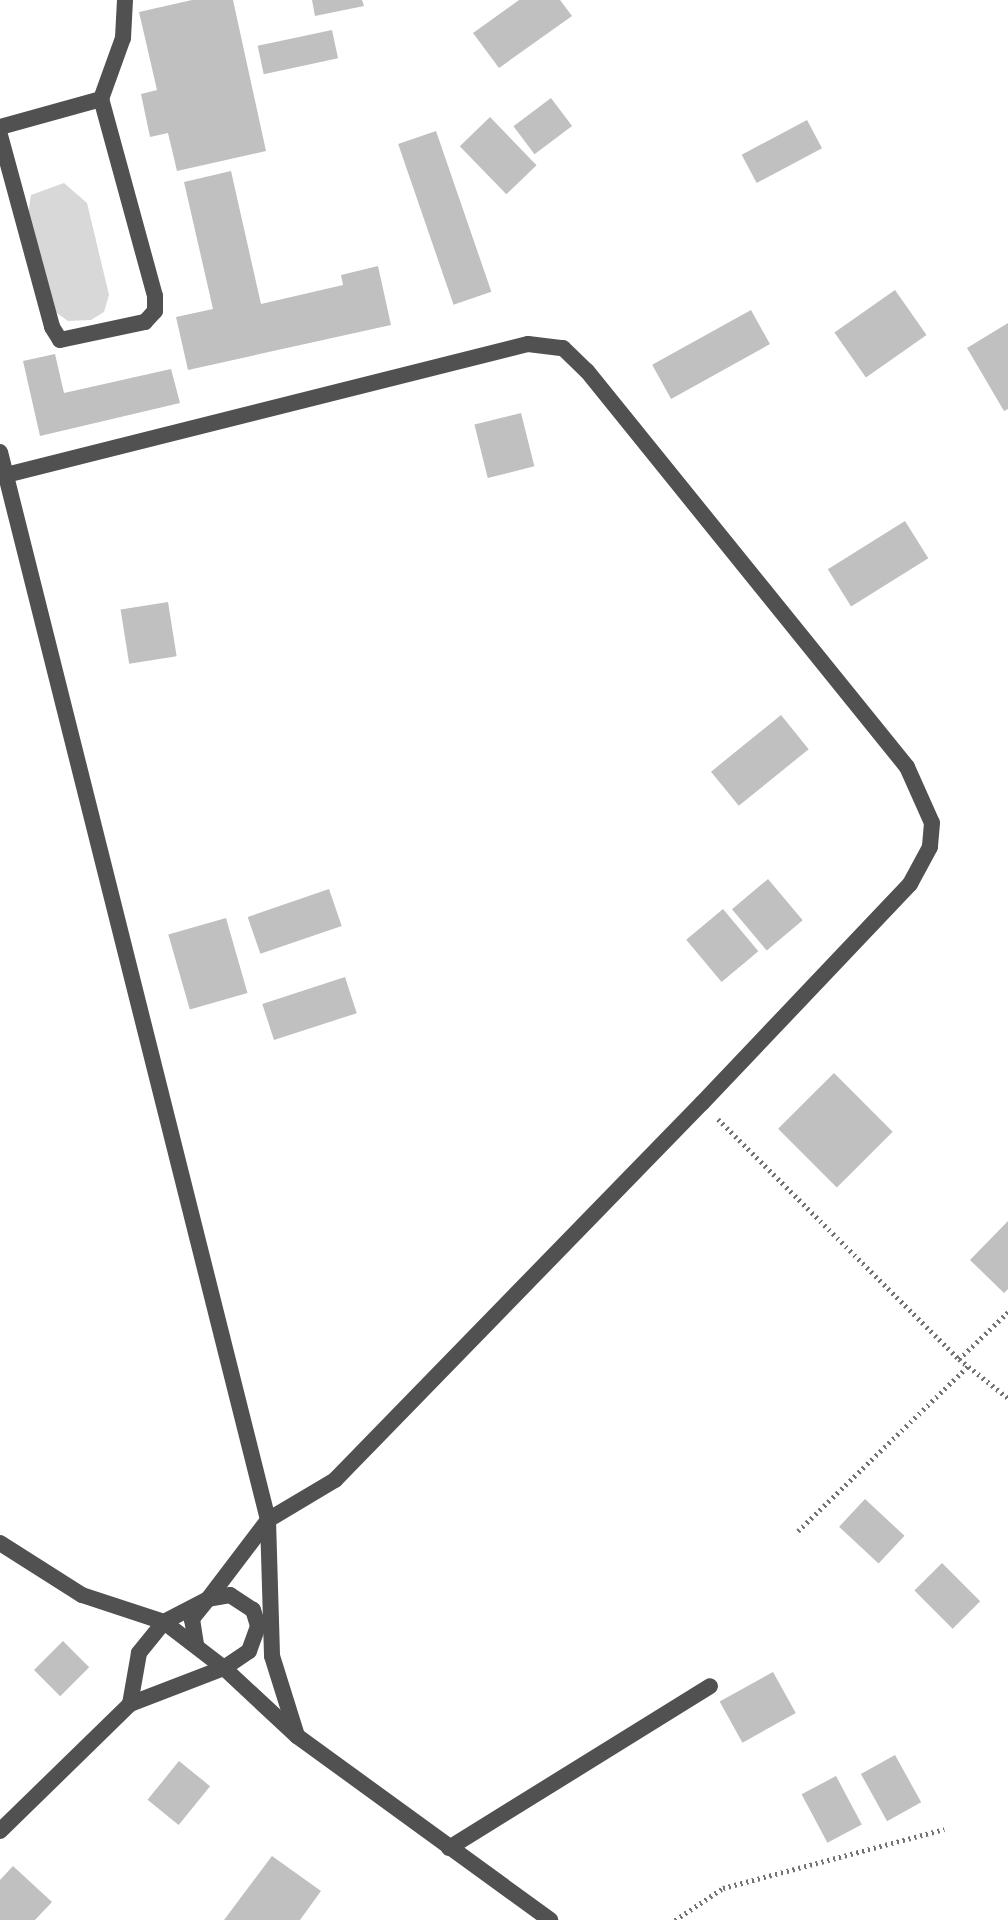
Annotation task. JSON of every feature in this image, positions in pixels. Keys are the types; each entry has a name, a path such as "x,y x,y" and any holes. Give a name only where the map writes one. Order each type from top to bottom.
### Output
{"street":[{"path":"0,135 52,327 60,340 145,322 155,311 155,296 101,99 123,38 125,0"},
{"path":"0,127 101,99"},
{"path":"6,475 528,344 563,348 587,371 907,767 932,823 930,847 910,884 702,1103 335,1480 268,1520 192,1619 196,1645"},
{"path":"0,452 268,1520 272,1656 297,1736"},
{"path":"0,1543 82,1595 164,1622 224,1668 297,1736 550,1920"},
{"path":"130,1704 139,1653 164,1622 208,1599 230,1595 245,1602 258,1626 256,1637"},
{"path":"0,1831 130,1704 224,1668 249,1651 271,1619"},
{"path":"449,1848 710,1686"}],"path":[{"path":"702,1103 959,1359 1008,1398"},
{"path":"959,1359 1008,1312"},
{"path":"798,1531 968,1366"},
{"path":"675,1920 723,1888 944,1829"}],"shaded area":[{"path":"64,183 87,203 109,295 104,312 91,320 68,321 54,311 28,214 31,195"}],"building":[{"path":"192,0 233,0 266,151 177,171 168,133 150,137 141,94 157,90 139,12"},
{"path":"312,0 362,0 364,6 315,16"},
{"path":"519,0 560,0 572,16 499,68 473,33"},
{"path":"332,30 338,58 264,74 258,46"},
{"path":"551,98 572,126 535,154 513,126"},
{"path":"490,117 537,165 506,194 460,146"},
{"path":"807,120 822,148 757,183 742,155"},
{"path":"436,131 491,292 454,305 398,144"},
{"path":"231,171 261,304 343,285 341,275 378,266 391,325 188,370 176,317 213,309 184,182"},
{"path":"895,290 927,335 866,377 834,332"},
{"path":"751,310 770,344 671,399 652,365"},
{"path":"1008,323 1008,409 1004,411 967,348"},
{"path":"55,354 64,393 171,369 180,403 40,436 23,361"},
{"path":"521,413 534,466 488,478 474,425"},
{"path":"905,521 928,558 851,607 828,569"},
{"path":"168,602 177,656 129,664 121,610"},
{"path":"781,715 809,749 739,806 711,772"},
{"path":"768,879 803,920 767,951 732,909"},
{"path":"329,889 342,926 260,954 248,917"},
{"path":"723,909 758,951 722,982 686,940"},
{"path":"226,918 247,993 190,1010 168,935"},
{"path":"345,977 357,1013 274,1040 262,1004"},
{"path":"834,1073 893,1132 837,1188 778,1129"},
{"path":"1008,1221 1008,1289 1004,1293 970,1260"},
{"path":"865,1499 904,1536 879,1564 839,1527"},
{"path":"942,1563 980,1601 953,1629 914,1591"},
{"path":"63,1641 89,1667 60,1696 34,1670"},
{"path":"773,1672 796,1713 742,1743 720,1702"},
{"path":"895,1755 921,1802 887,1821 861,1774"},
{"path":"179,1761 210,1786 179,1825 148,1800"},
{"path":"836,1776 862,1825 827,1843 802,1794"},
{"path":"272,1856 321,1891 300,1920 224,1920"},
{"path":"13,1866 52,1902 35,1920 0,1920 0,1880"}]}
